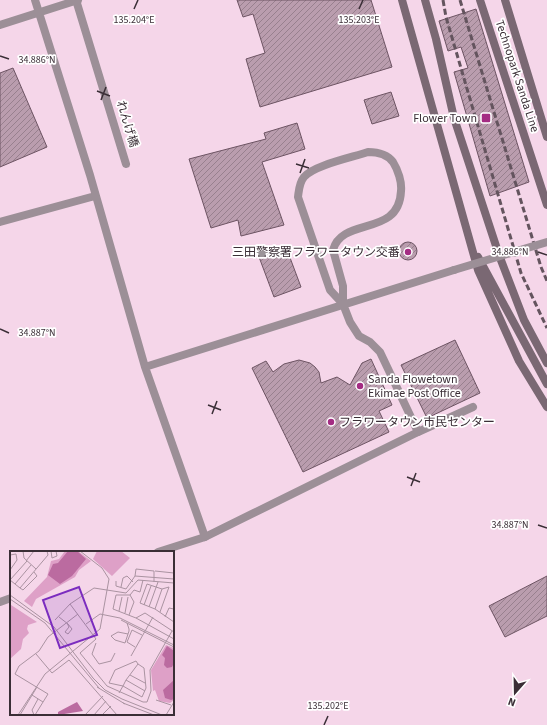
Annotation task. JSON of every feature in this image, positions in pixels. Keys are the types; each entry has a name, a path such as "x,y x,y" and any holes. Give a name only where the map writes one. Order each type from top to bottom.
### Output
{"main road":[{"path":"402,0 478,270 519,361 547,407"},
{"path":"425,0 436,39 454,118 499,255 524,320 547,363"},
{"name":"Technopark Sanda Line","path":"480,0 547,205"},
{"path":"505,0 547,137"},
{"path":"471,245 547,384"}],"street":[{"path":"35,0 90,175 145,367 205,537"},
{"path":"0,25 77,0"},
{"name":"れんげ橋","path":"77,0 126,164"},
{"path":"342,304 343,286 333,250 334,244 350,232 384,221 391,216 398,207 401,197 398,174 392,161 376,152 368,152 328,164 305,176 300,185 298,197 330,290 342,304 350,322 359,336 370,342 380,352 418,432"},
{"path":"0,222 95,196"},
{"path":"145,367 342,304 547,242"},
{"path":"161,551 205,537 473,406"},
{"path":"0,602 10,598"}],"building":[{"path":"237,0 371,0 392,67 260,107 246,59 265,53 253,14 243,17"},
{"path":"476,9 529,182 490,196 454,72 468,68 461,47 448,51 439,21"},
{"path":"13,68 47,147 0,167 0,73"},
{"path":"391,92 399,116 372,124 364,100"},
{"path":"297,123 305,149 262,162 284,225 241,236 238,220 211,228 189,159 266,139 264,133"},
{"path":"408,242 412,243 416,247 416,255 412,259 408,260 404,259 400,255 399,251 400,247 404,243"},
{"path":"286,247 301,287 274,297 259,257"},
{"path":"455,340 480,393 427,418 401,365"},
{"name":"フラワータウン市民センター","path":"371,359 392,405 379,411 389,432 303,472 252,368 266,361 273,372 284,364 299,360 310,363 315,367 319,372 321,383 337,377 350,385 362,363"},
{"path":"547,576 547,616 505,637 489,606"}],"railway":[{"path":"443,0 446,17 521,273 547,328"},
{"path":"460,0 541,267 547,281"}],"place":[{"name":"Flower Town","path":"486,118"},
{"name":"三田警察署フラワータウン交番","path":"408,252"},
{"name":"Sanda Flowetown Ekimae Post Office","path":"360,386"},
{"name":"フラワータウン市民センター","path":"331,422"}]}
